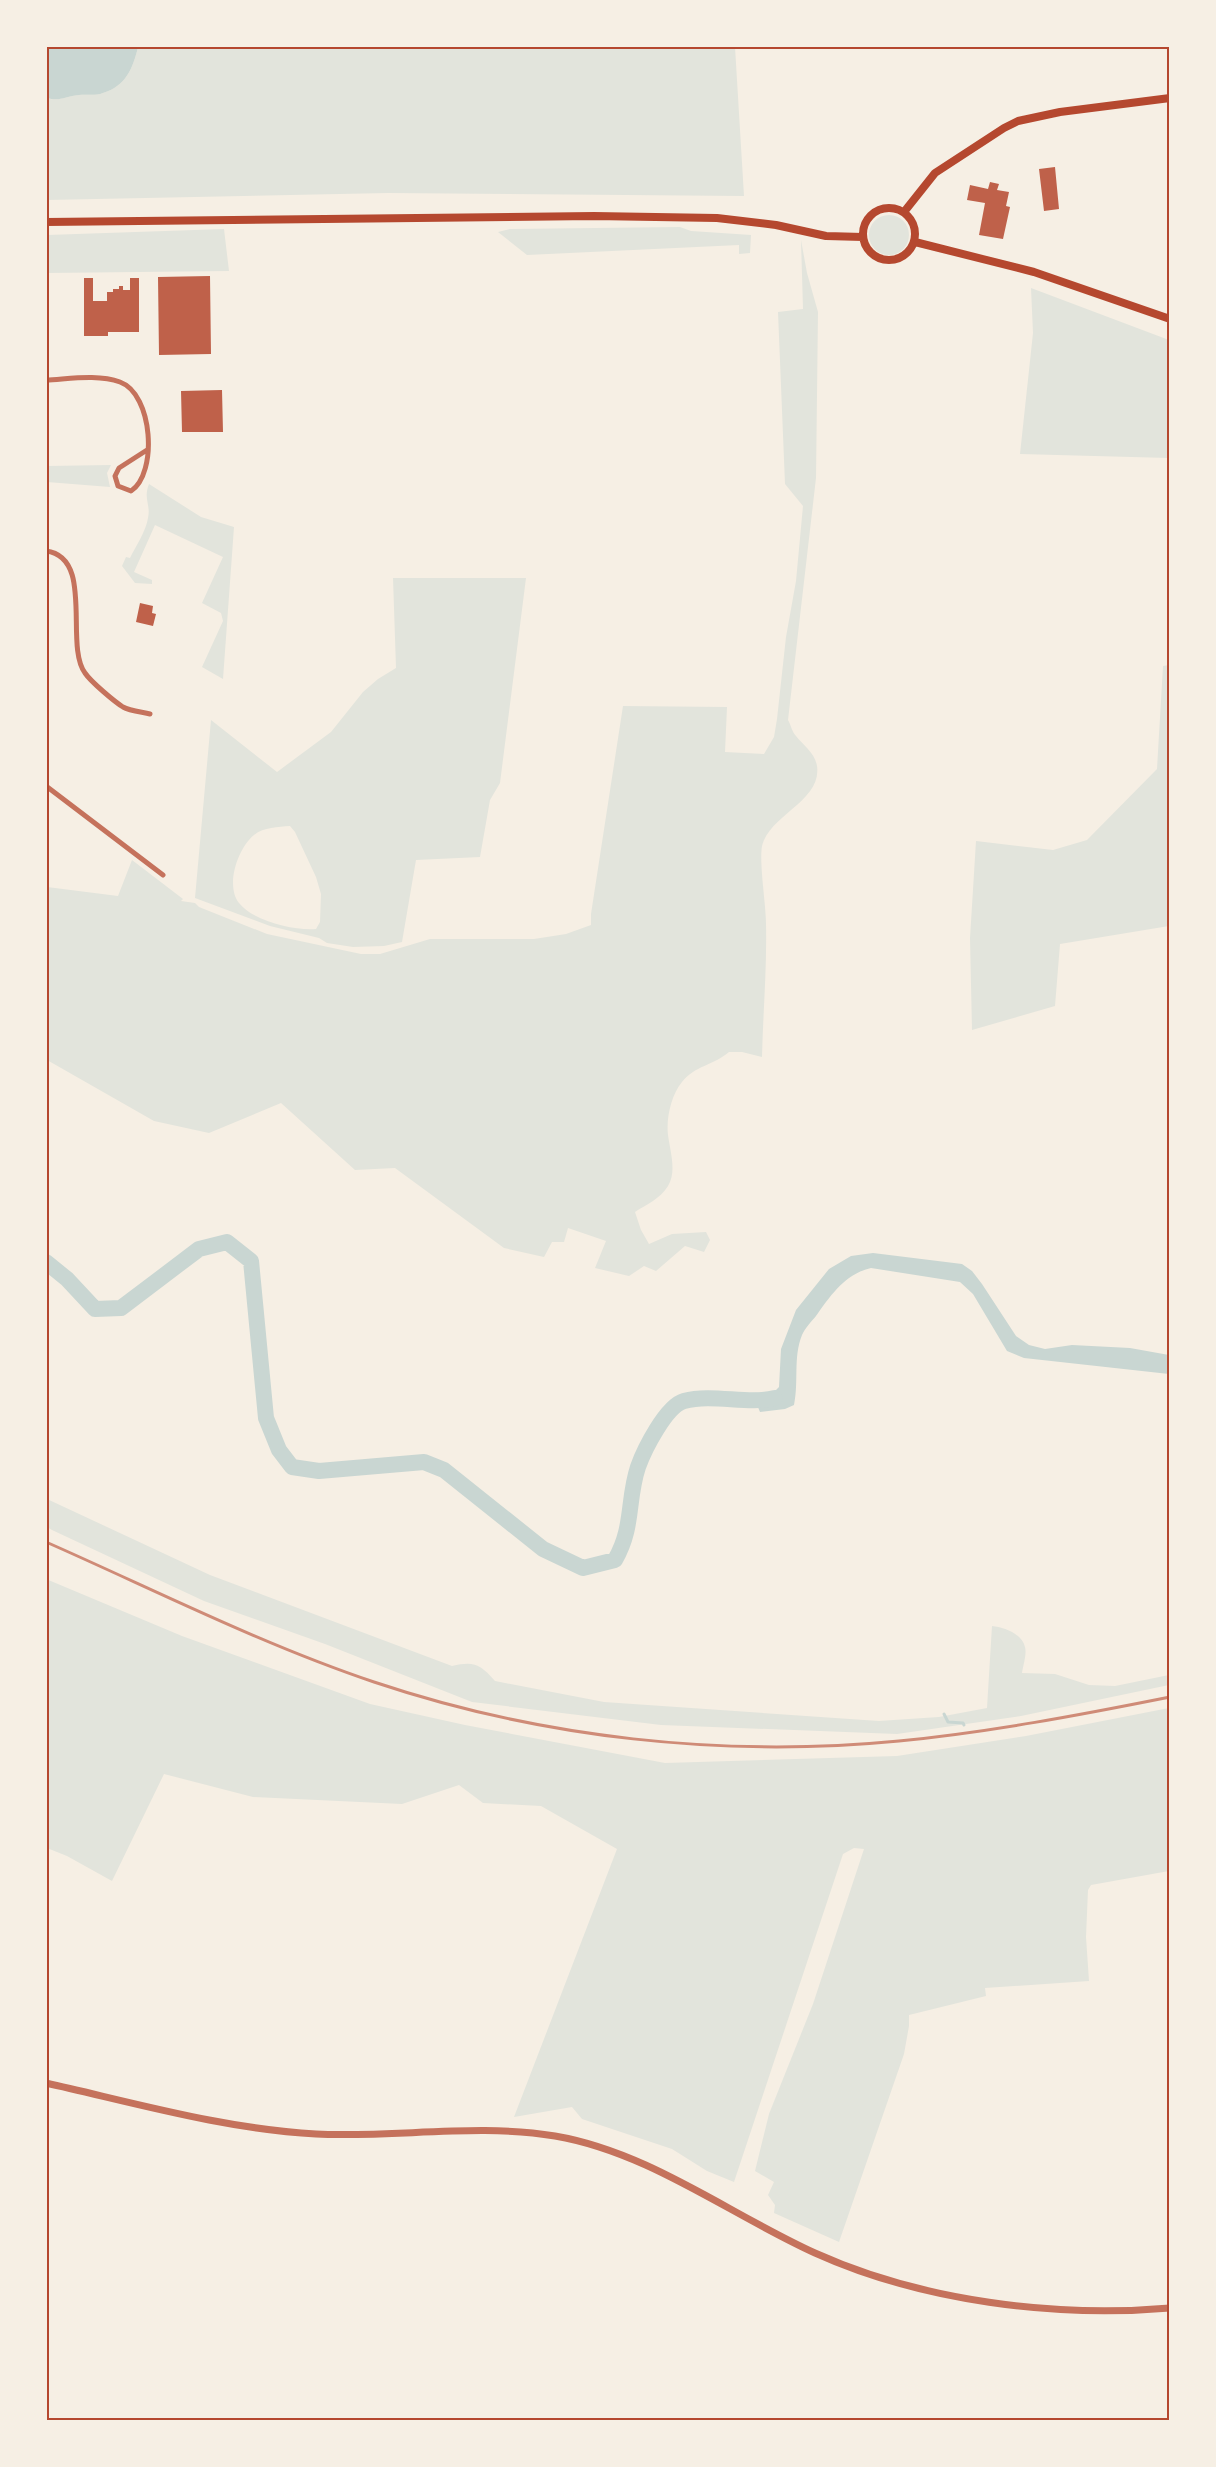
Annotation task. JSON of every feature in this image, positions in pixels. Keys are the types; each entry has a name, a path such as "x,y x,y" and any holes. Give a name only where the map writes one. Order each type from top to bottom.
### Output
{"main road":[{"path":"903,212 936,173 996,132 1018,121 1060,112 1170,98"},
{"path":"889,208 903,212 914,225 915,242 904,256 887,260 871,253 863,237 866,222 875,212 889,208"},
{"path":"46,222 594,216 717,218 776,225 826,236 863,237"},
{"path":"915,242 1034,272 1170,319"}],"street":[{"path":"46,380 105,379 121,382 141,401 146,419 147,450 145,471 139,485 131,491 118,486 115,476 119,468 147,450"},
{"path":"46,551 55,552 69,564 73,577 79,651 84,673 124,708 150,714"},
{"path":"46,786 163,875"},
{"path":"46,2083 257,2129 345,2134 520,2133 576,2141 644,2165 815,2253 842,2264 923,2289 979,2300 1040,2308 1137,2311 1170,2308"}],"shaded area":[{"path":"47,46 138,47 131,69 123,81 111,90 94,95 55,99 47,98"},
{"path":"138,47 735,47 744,196 388,193 47,200 46,98 97,94 111,90 127,75"},
{"path":"889,215 897,216 903,221 908,227 908,243 903,249 897,254 889,255 881,254 875,249 870,243 869,235 870,227 875,221 881,216"},
{"path":"680,227 691,231 751,235 750,253 739,254 739,245 527,255 498,232 510,229"},
{"path":"224,229 229,271 47,273 47,235"},
{"path":"801,240 818,312 816,478 788,720 795,734 814,757 817,766 816,778 812,789 775,825 762,846 766,941 762,1057 742,1052 729,1052 692,1072 682,1082 672,1100 668,1122 671,1180 661,1194 635,1212 649,1244 672,1234 706,1232 710,1240 704,1252 685,1246 656,1271 644,1266 629,1276 595,1268 606,1241 568,1228 564,1242 552,1242 544,1257 504,1248 395,1168 355,1170 281,1103 209,1133 154,1121 47,1060 47,887 118,896 132,860 183,899 181,901 195,903 199,907 267,934 361,954 380,954 430,939 534,939 566,934 591,925 623,706 727,707 725,752 764,754 774,737 777,719 786,637 796,581 803,506 785,484 778,312 803,309"},
{"path":"1031,288 1169,340 1169,458 1020,454 1033,333"},
{"path":"111,465 107,473 110,487 47,482 47,466"},
{"path":"149,484 201,517 234,527 223,679 202,667 223,621 221,613 202,603 223,557 155,525 134,572 152,580 152,584 135,583 122,566 126,557 130,558 147,523"},
{"path":"393,578 526,578 500,783 490,800 480,857 416,860 402,942 384,946 353,947 327,943 319,938 270,926 195,898 211,720 277,772 331,732 363,692 396,668","holes":["290,826 316,877 321,894 320,922 316,929 275,924 254,915 239,903 233,887 233,877 239,857 254,835 262,830"]},
{"path":"1169,665 1169,926 1060,944 1055,1006 972,1030 970,938 976,841 1053,850 1087,840 1157,769 1163,666"},
{"path":"873,1253 962,1264 972,1271 982,1284 1016,1336 1029,1345 1045,1349 1072,1345 1130,1348 1169,1355 1169,1374 1024,1358 1007,1351 973,1294 960,1282 871,1268 854,1275 839,1286 803,1332 799,1343 794,1405 785,1409 760,1412 752,1393 774,1392 779,1387 781,1349 796,1310 829,1269 851,1256"},
{"path":"47,1499 210,1575 452,1666 476,1665 495,1681 604,1702 879,1721 939,1717 987,1708 992,1626 1012,1632 1023,1642 1026,1653 1022,1673 1055,1674 1089,1685 1115,1686 1169,1675 1169,1685 1021,1716 897,1734 661,1725 472,1702 325,1644 204,1601 52,1530 47,1527"},
{"path":"46,1579 182,1636 370,1704 465,1725 665,1763 897,1756 1026,1736 1169,1708 1169,1871 1091,1885 1088,1890 1086,1937 1089,1981 985,1988 986,1996 909,2015 904,2054 839,2242 774,2213 775,2205 768,2195 774,2182 755,2171 769,2114 813,2004 864,1849 854,1848 843,1854 734,2182 707,2171 672,2149 582,2119 572,2107 514,2117 617,1849 541,1806 483,1803 459,1785 402,1804 253,1797 164,1774 112,1881 67,1856 47,1848"}],"building":[{"path":"1055,167 1059,209 1044,211 1039,169"},
{"path":"990,182 999,184 997,190 1009,192 1006,206 1010,207 1003,239 979,235 985,203 967,200 970,185 988,189"},
{"path":"210,276 211,354 159,355 158,277"},
{"path":"84,278 93,278 93,301 107,301 107,292 119,289 119,286 123,286 123,290 130,290 130,278 139,278 139,332 108,332 108,336 84,336"},
{"path":"222,390 223,432 182,432 181,391"},
{"path":"140,603 153,606 152,613 156,614 153,626 136,622"}],"waterway":[{"path":"46,1262 67,1279 95,1309 121,1308 199,1249 227,1242 251,1261 266,1418 279,1450 292,1467 319,1471 424,1462 444,1470 543,1549 583,1568 615,1560 628,1525 638,1467 650,1440 670,1411 684,1401 695,1399 764,1400 775,1398"},
{"path":"944,1714 948,1722 964,1725"}],"railway":[{"path":"46,1542 249,1634 332,1667 437,1701 567,1730 700,1745 833,1746 967,1733 1170,1697"}]}
